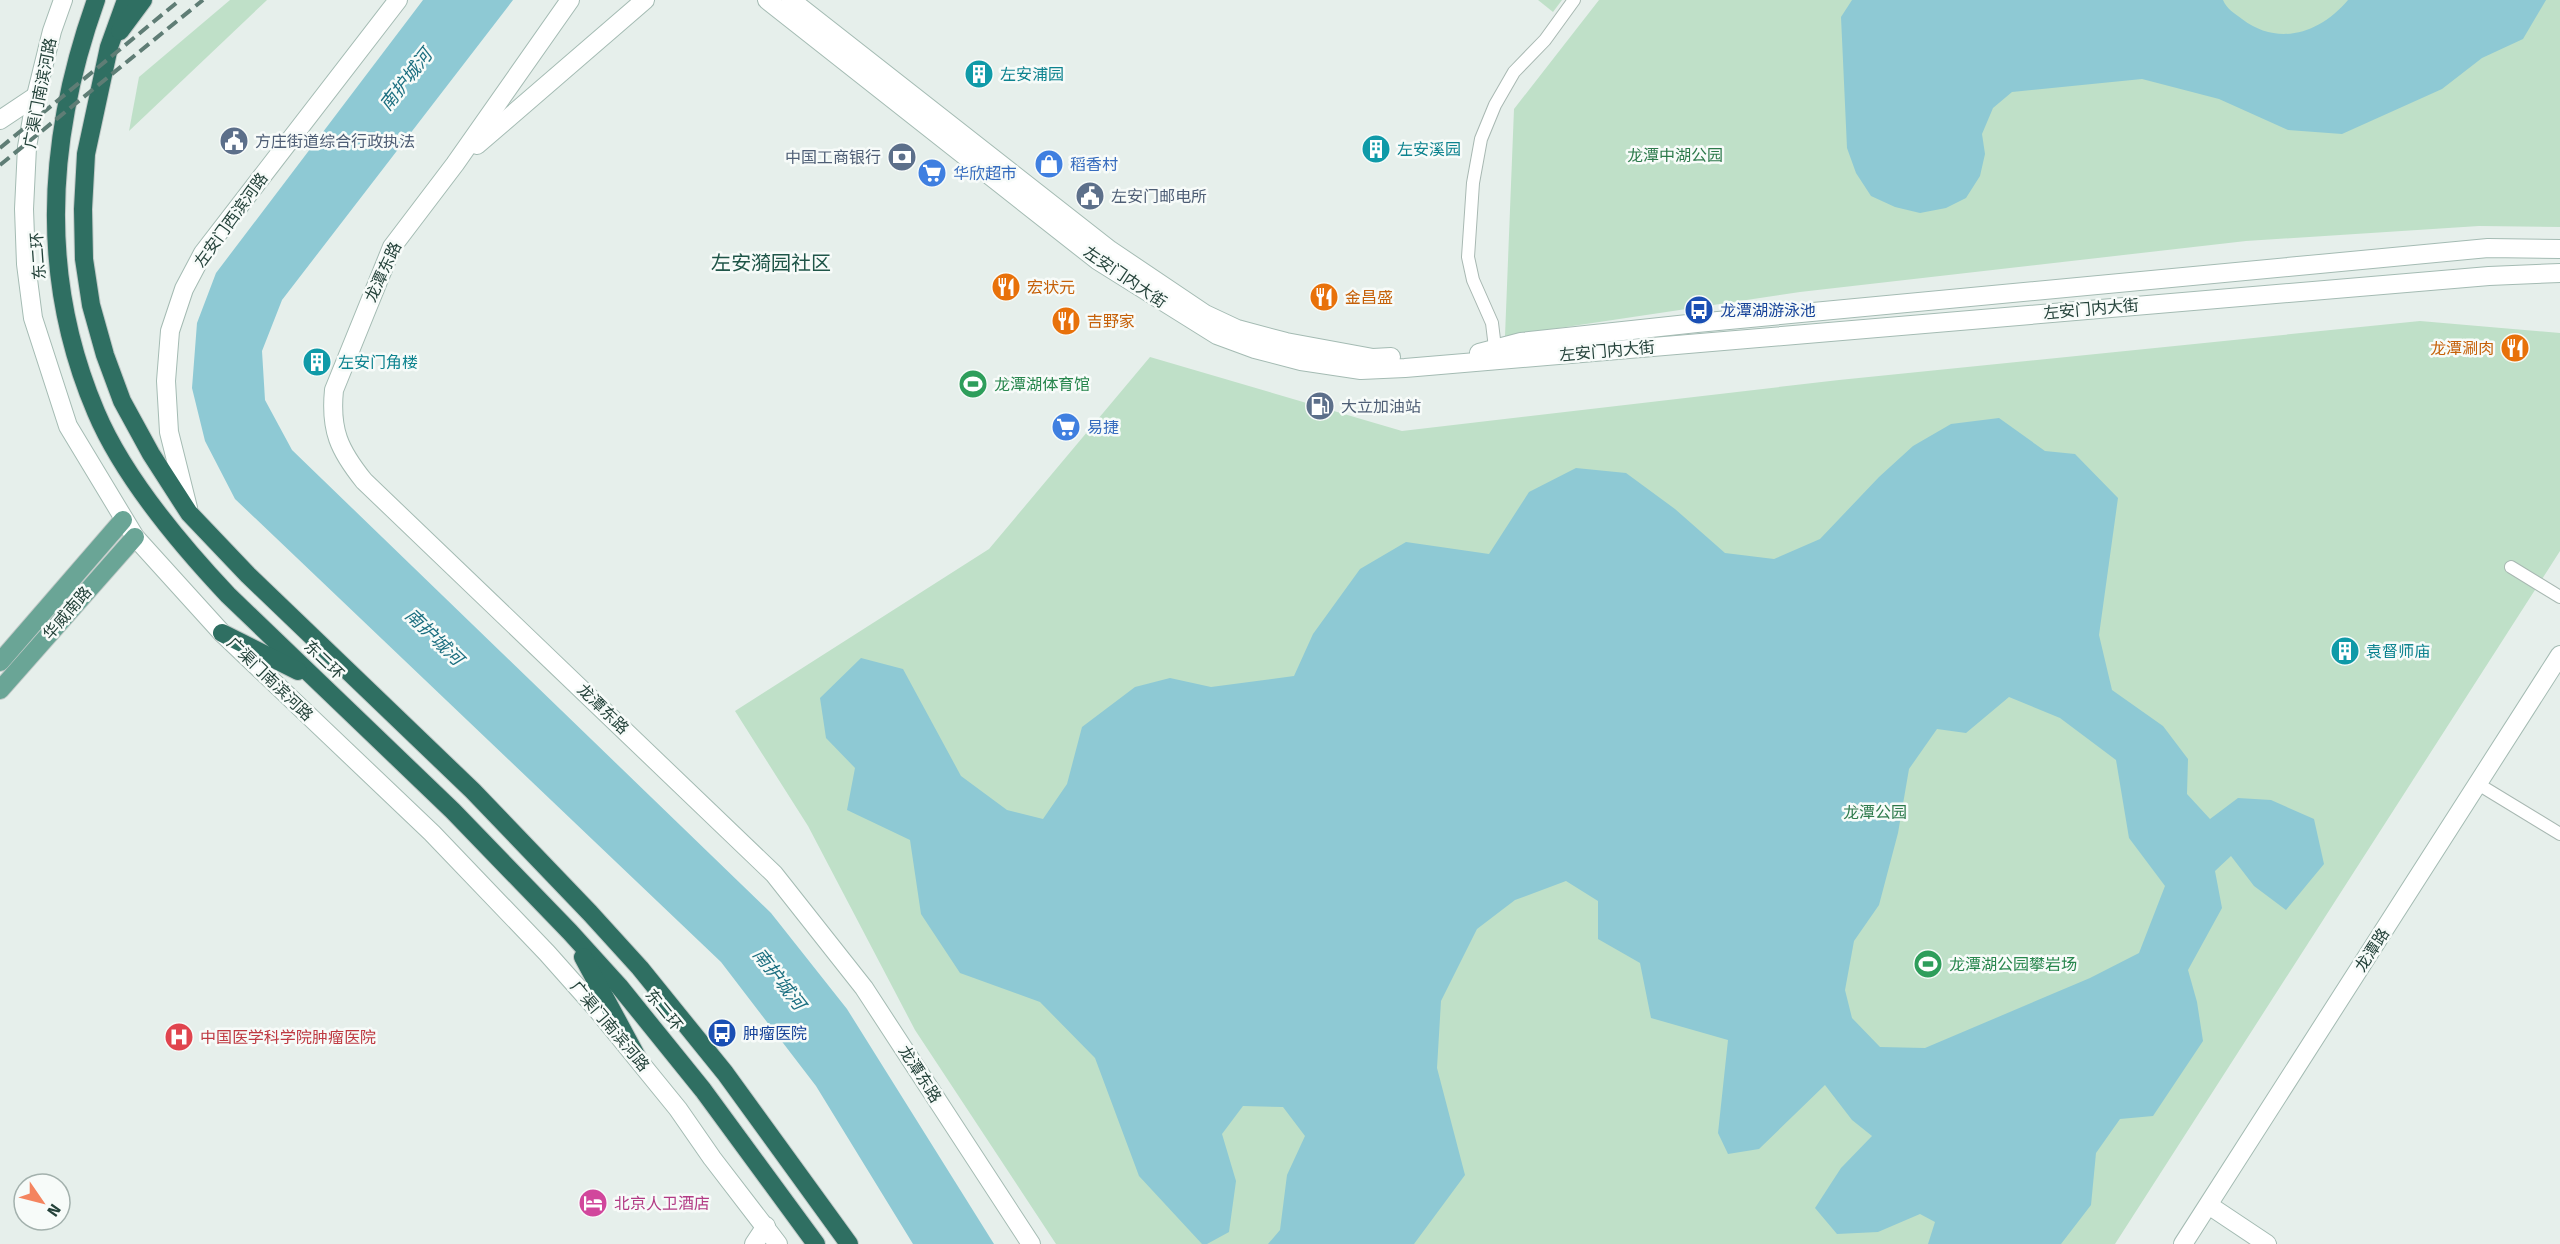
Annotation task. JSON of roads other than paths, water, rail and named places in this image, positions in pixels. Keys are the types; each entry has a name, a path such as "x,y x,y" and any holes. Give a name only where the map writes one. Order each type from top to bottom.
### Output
{"highway":[{"name":"东二环","path":"96,0 82,39 58,150 55,209 56,262 63,312 79,364 96,413 127,469 164,522 193,558 228,595 453,811 619,986 703,1090 816,1244"},
{"name":"东二环","path":"126,0 109,47 86,154 83,209 84,248 91,305 122,401 151,454 189,513 248,575 473,791 647,976 725,1073 849,1244"},
{"path":"109,47 143,0"},
{"path":"222,633 316,679"},
{"path":"570,932 637,1057"}],"main road":[{"name":"华威南路","path":"0,662 123,520"},
{"name":"华威南路","path":"0,690 135,537"}],"street":[{"name":"广渠门南滨河路","path":"63,0 52,31 36,96 27,147 24,209 26,264 33,318 68,426 135,537 222,633 432,833 547,953 678,1108 712,1158 778,1244"},
{"name":"左安门西滨河路","path":"189,513 169,432 166,381 170,331 184,289 203,253 398,0"},
{"name":"龙潭东路","path":"570,0 455,164 392,247 334,390 332,410 335,433 346,458 364,481 774,874 864,988 1031,1244"},
{"name":"龙潭东路","path":"455,164 645,0"},
{"name":"左安门内大街","path":"767,0 1097,260 1217,335 1256,349 1301,361 1361,370 1495,355 2489,276 2560,273"},
{"name":"左安门内大街","path":"791,0 1110,250 1205,314 1237,329 1286,342 1373,358 1495,355 1521,342 1720,320 2488,248 2560,249"},
{"path":"1495,355 1492,323 1473,280 1468,256 1473,183 1481,139 1495,105 1514,72 1545,40 1574,0"},
{"path":"0,120 36,96"},
{"path":"2511,567 2560,597"},
{"name":"龙潭路","path":"2183,1244 2210,1206 2560,655"},
{"path":"2478,784 2560,834"},
{"path":"2210,1206 2267,1244"},
{"path":"754,1244 766,1226"}],"water":[{"name":"南护城河","path":"423,0 513,0 282,300 262,351 265,400 292,450 771,913 847,1009 994,1244 913,1244 816,1086 721,962 235,499 205,441 192,388 197,323 216,273"},
{"path":"1852,0 2223,0 2231,11 2256,28 2284,34 2312,28 2325,21 2348,0 2546,0 2523,39 2482,58 2442,89 2342,134 2288,130 2219,99 2142,79 2012,92 1993,108 1982,134 1985,154 1980,176 1966,198 1946,208 1920,213 1895,207 1871,196 1856,173 1847,148 1841,17"},
{"path":"1999,418 2045,451 2075,454 2118,498 2099,635 2112,690 2163,726 2188,759 2187,794 2210,819 2238,798 2271,800 2314,819 2324,864 2286,910 2254,886 2231,856 2215,871 2222,908 2188,970 2197,1002 2203,1041 2153,1116 2120,1119 2096,1153 2091,1205 2061,1244 1928,1244 1935,1222 1920,1214 1878,1232 1837,1234 1815,1208 1841,1168 1872,1136 1852,1120 1825,1085 1759,1149 1728,1154 1718,1133 1728,1040 1651,1018 1640,963 1598,939 1598,901 1566,881 1515,900 1477,929 1441,1001 1437,1068 1465,1175 1414,1244 1268,1244 1280,1230 1287,1175 1305,1136 1283,1107 1243,1106 1222,1134 1236,1181 1229,1232 1207,1244 1202,1244 1139,1176 1095,1058 1040,1002 960,973 921,914 910,840 847,810 855,768 826,738 820,698 861,658 903,669 961,776 1007,810 1043,819 1067,784 1082,727 1135,687 1170,678 1211,687 1294,676 1313,634 1360,569 1406,542 1489,554 1529,492 1576,468 1626,473 1675,509 1725,553 1774,559 1820,539 1879,477 1913,446 1951,424","holes":["2009,697 2060,718 2116,760 2129,838 2165,886 2139,953 2090,978 1925,1048 1880,1047 1852,1018 1845,990 1854,941 1879,905 1898,833 1909,769 1937,729 1966,733"]}],"railway":[{"path":"0,148 180,0"},
{"path":"0,165 203,0"}],"place":[{"name":"左安浦园","path":"979,74"},
{"name":"方庄街道综合行政执法","path":"234,141"},
{"name":"左安溪园","path":"1376,149"},
{"name":"中国工商银行","path":"902,157"},
{"name":"稻香村","path":"1049,164"},
{"name":"华欣超市","path":"932,173"},
{"name":"左安门邮电所","path":"1090,196"},
{"name":"宏状元","path":"1006,287"},
{"name":"金昌盛","path":"1324,297"},
{"name":"龙潭湖游泳池","path":"1699,310"},
{"name":"吉野家","path":"1066,321"},
{"name":"龙潭涮肉","path":"2515,348"},
{"name":"左安门角楼","path":"317,362"},
{"name":"龙潭湖体育馆","path":"973,384"},
{"name":"大立加油站","path":"1320,406"},
{"name":"易捷","path":"1066,427"},
{"name":"袁督师庙","path":"2345,651"},
{"name":"龙潭湖公园攀岩场","path":"1928,964"},
{"name":"肿瘤医院","path":"722,1033"},
{"name":"中国医学科学院肿瘤医院","path":"179,1037"},
{"name":"北京人卫酒店","path":"593,1203"}],"district":[{"name":"左安漪园社区","path":"771,263"}],"park label":[{"name":"龙潭中湖公园","path":"1675,155"},
{"name":"龙潭公园","path":"1875,812"}]}
